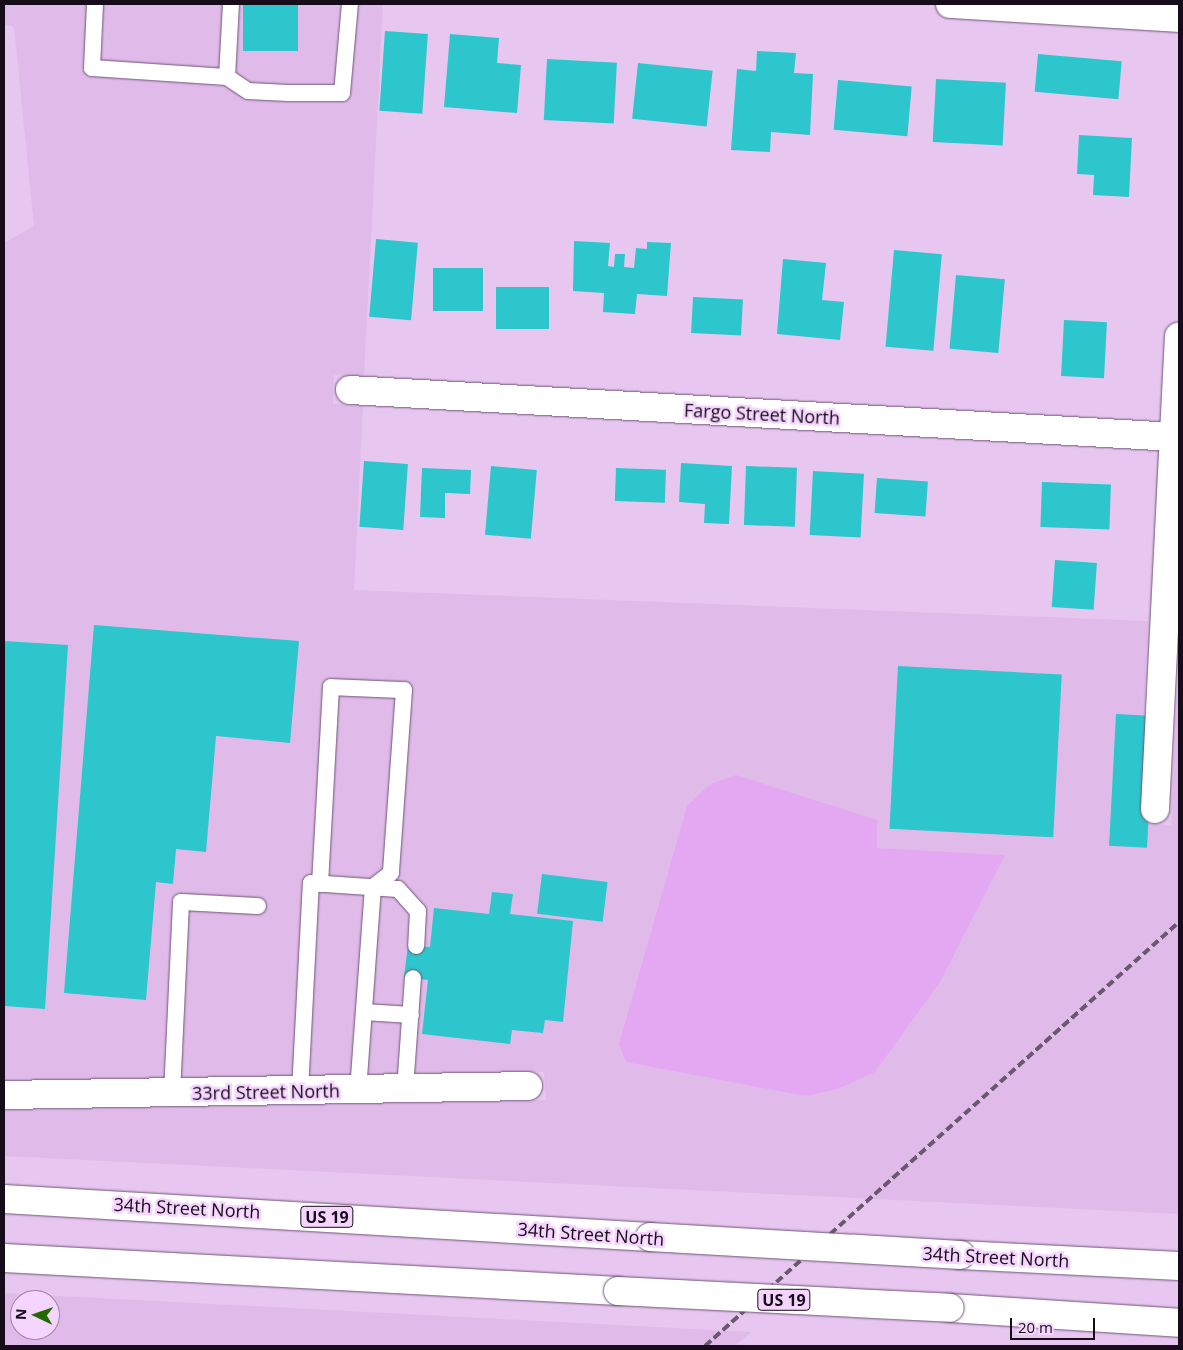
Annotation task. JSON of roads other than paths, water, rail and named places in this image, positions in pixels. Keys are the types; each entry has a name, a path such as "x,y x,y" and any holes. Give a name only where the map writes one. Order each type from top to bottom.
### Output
{"main road":[{"path":"950,4 1179,18"},
{"path":"1155,809 1179,337"},
{"name":"Fargo Street North","path":"350,390 1174,437"},
{"name":"33rd Street North","path":"4,1096 528,1086"},
{"name":"34th Street North","path":"4,1199 1179,1266"},
{"name":"US 19","path":"4,1258 950,1308 1179,1323"}],"lane":[{"path":"95,4 92,68 227,77 248,90 342,93 350,4"},
{"path":"227,77 231,4"},
{"path":"320,884 331,687 404,690 391,873 373,888 358,1090"},
{"path":"300,1091 311,883 398,889 418,911 416,946"},
{"path":"172,1094 181,902 258,906"},
{"path":"405,1089 413,978"},
{"path":"364,1012 410,1015"}],"railway":[{"path":"705,1346 1179,922"}]}
